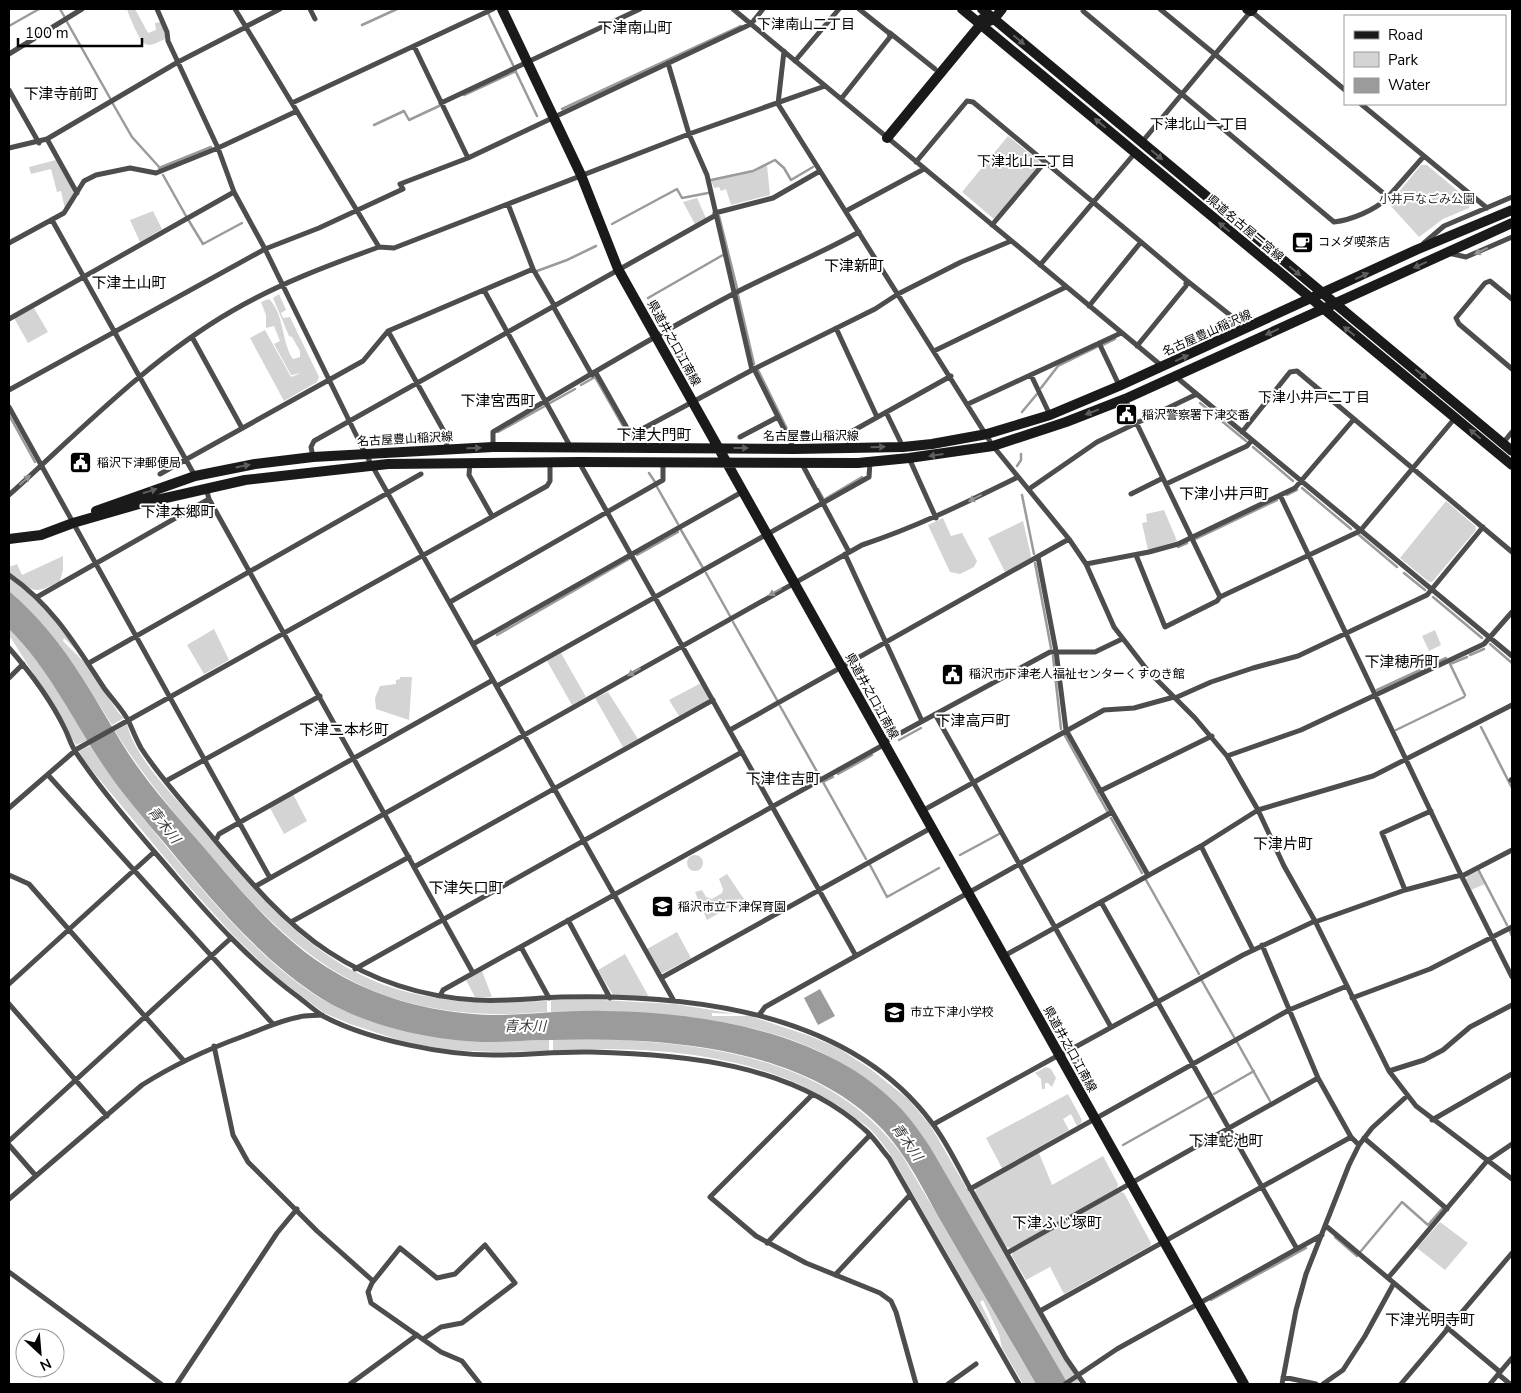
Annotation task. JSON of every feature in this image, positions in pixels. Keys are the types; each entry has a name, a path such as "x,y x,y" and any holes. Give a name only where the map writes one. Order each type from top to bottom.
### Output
{"main road":[{"name":"県道井之口江南線","path":"502,9 581,175 618,269 1244,1384"},
{"name":"県道名古屋一宮線","path":"962,9 1322,310 1456,417 1512,465"},
{"path":"981,24 994,19 1002,9"},
{"name":"県道名古屋一宮線","path":"984,10 1512,451"},
{"path":"887,138 981,24 984,10"},
{"name":"名古屋豊山稲沢線","path":"73,523 83,516 195,476 255,464 313,457 447,448 492,447 570,446 794,449 903,447 987,434 1050,415 1119,386 1312,300 1416,250 1512,210"},
{"name":"名古屋豊山稲沢線","path":"9,539 41,535 73,523 206,488 276,475 374,466 470,462 870,462 993,446 1066,422 1125,398 1512,223"}],"street":[{"path":"9,54 80,9"},
{"path":"156,9 218,148 234,192 265,249 328,381 365,453 674,1001"},
{"path":"235,9 379,247"},
{"path":"9,148 39,143 47,139 178,62 280,9"},
{"path":"310,9 315,19"},
{"path":"292,103 493,9"},
{"path":"441,103 640,9"},
{"path":"734,9 1163,367"},
{"path":"9,390 265,249 357,211 403,189 400,184 468,158 751,24 764,9"},
{"path":"795,61 839,9"},
{"path":"859,9 935,69"},
{"path":"1084,9 1083,11 1334,222 1344,221 1382,204 1424,156"},
{"path":"1160,9 1388,197"},
{"path":"1142,143 1250,10 1344,89"},
{"path":"841,99 890,37 889,33"},
{"path":"414,46 468,158"},
{"path":"784,51 778,104 993,446 1069,539 1086,564 1114,628 1175,698 1212,736 1226,756 1258,810 1284,866 1315,921 1389,1071 1407,1096 1432,1120 1512,1179"},
{"path":"668,63 689,134 707,175 753,370 794,449"},
{"path":"9,495 140,377 192,337 232,311 282,286 379,247 394,248 689,134 825,86"},
{"path":"9,90 39,143"},
{"path":"916,162 967,102 973,102 1240,323"},
{"path":"1362,105 1487,208"},
{"path":"9,243 52,220 68,209 84,180 96,175 130,168 156,173 218,148 298,111"},
{"path":"47,139 77,193"},
{"path":"1040,265 1135,152"},
{"path":"992,225 1045,162"},
{"path":"846,211 924,168"},
{"path":"313,457 312,447 314,441 618,269 716,214 774,198 820,171"},
{"path":"9,319 234,192"},
{"path":"1416,250 1444,226 1512,197"},
{"path":"508,204 533,269 631,435 753,370 875,309 898,294 961,262 1011,241"},
{"path":"52,220 195,476"},
{"path":"492,447 493,432 545,401 735,293 825,252 859,232"},
{"path":"1447,253 1466,257 1512,237"},
{"path":"1088,306 1141,242"},
{"path":"160,474 363,361 388,331 533,269"},
{"path":"1137,346 1186,286 1186,280"},
{"path":"1512,299 1490,281 1485,283 1456,318 1459,324 1512,369"},
{"path":"934,351 1066,287"},
{"path":"484,290 570,446"},
{"path":"836,328 876,417"},
{"path":"388,331 446,435 447,448"},
{"path":"968,404 1121,333"},
{"path":"192,337 242,428"},
{"path":"1099,343 1119,386"},
{"path":"1242,432 1290,372 1296,371 1512,552"},
{"path":"1031,375 1050,415"},
{"path":"849,448 849,433 950,376"},
{"path":"1174,376 1512,656"},
{"path":"1028,489 1097,442 1197,394"},
{"path":"1125,398 1220,597"},
{"path":"9,407 171,696 270,878"},
{"path":"886,412 903,447"},
{"path":"740,438 778,416"},
{"path":"1136,555 1165,627 1217,601 1220,597 1360,530 1456,417"},
{"path":"1086,564 1136,555 1178,544 1296,488 1354,419"},
{"path":"1503,443 1512,432"},
{"path":"1131,494 1247,446 1252,440"},
{"path":"909,458 936,518"},
{"path":"470,462 469,475 492,516"},
{"path":"9,808 76,750 547,486 550,481 550,462"},
{"path":"579,462 856,956"},
{"path":"450,602 664,480 663,462"},
{"path":"801,462 847,553 922,721"},
{"path":"497,686 869,477 870,462"},
{"path":"89,663 421,474"},
{"path":"256,886 793,582 862,545 936,518 1018,476"},
{"path":"206,488 209,499 473,973"},
{"path":"473,644 742,492"},
{"path":"1280,495 1461,875 1512,977"},
{"path":"37,596 209,499"},
{"path":"922,811 1104,710 1134,708 1175,698 1211,682 1246,670 1298,656 1427,595 1483,527"},
{"path":"730,730 1069,539"},
{"path":"1038,557 1056,651 1066,730 1148,875"},
{"path":"9,574 37,596 68,631 127,721 143,751 166,782 256,886 291,922 327,951 356,969 395,985 440,996 476,1000 610,998 674,1001 759,1015 812,1033 871,1065 893,1080 934,1124 1076,1375 1084,1384"},
{"path":"1226,756 1301,730 1484,644 1512,612"},
{"path":"440,996 443,990 935,714 1056,651 1095,652 1122,639"},
{"path":"9,648 22,664 65,729 76,750 154,852 231,938 279,982 322,1015 350,1027 401,1043 449,1054 498,1055 589,1052 693,1059 752,1071 812,1095 835,1107 870,1135 889,1158 1019,1384"},
{"path":"9,678 22,664"},
{"path":"216,840 219,834 239,822 493,680"},
{"path":"166,782 320,696"},
{"path":"414,867 713,700"},
{"path":"1004,956 1201,846 1258,810 1373,776 1512,705"},
{"path":"935,714 1111,1028"},
{"path":"1100,791 1212,736"},
{"path":"356,969 742,752"},
{"path":"48,775 272,1023"},
{"path":"1405,890 1382,833 1431,811"},
{"path":"759,1015 765,1007 1112,812"},
{"path":"661,978 931,828"},
{"path":"1201,846 1253,950"},
{"path":"934,1124 1253,950 1315,921 1405,890 1461,875 1512,850"},
{"path":"9,984 154,852"},
{"path":"291,922 409,857"},
{"path":"9,875 28,884 184,1061"},
{"path":"1101,902 1297,1249"},
{"path":"568,920 610,998"},
{"path":"1352,998 1430,969 1512,927"},
{"path":"36,1176 9,1143 231,938"},
{"path":"1262,946 1318,1078 1351,1137 1358,1145"},
{"path":"521,947 549,998"},
{"path":"970,1189 1289,1010 1347,986"},
{"path":"9,1004 107,1116"},
{"path":"1389,1071 1424,1060 1443,1050 1470,1027 1512,1006"},
{"path":"9,1199 142,1085 214,1046 246,1036 272,1023 301,1016 322,1015"},
{"path":"214,1046 233,1136 240,1150 261,1176 317,1231 373,1281"},
{"path":"1432,1120 1512,1074"},
{"path":"1006,1253 1318,1078"},
{"path":"812,1095 710,1197 767,1243 806,1263 880,1293 891,1301 896,1312 916,1384"},
{"path":"1282,1384 1296,1310 1322,1235 1358,1145 1372,1128 1407,1096"},
{"path":"767,1243 870,1135"},
{"path":"1040,1311 1351,1137"},
{"path":"1364,1138 1447,1209"},
{"path":"1388,1278 1487,1161 1512,1144"},
{"path":"835,1275 910,1195"},
{"path":"177,1384 277,1233 296,1209"},
{"path":"1326,1226 1449,1328 1510,1384"},
{"path":"1064,1384 1117,1348 1322,1235"},
{"path":"423,1339 441,1327 462,1323 515,1283 485,1245 455,1274 437,1278 400,1248 373,1281 368,1292 372,1303 441,1352 462,1361 480,1384"},
{"path":"1401,1384 1512,1253"},
{"path":"9,1272 161,1384"},
{"path":"1323,1384 1343,1370 1365,1336 1394,1283"},
{"path":"350,1384 417,1335"},
{"path":"1490,1384 1512,1358"},
{"path":"948,1384 976,1364"},
{"path":"1283,1377 1316,1384"}],"green space":[{"path":"127,9 135,9 148,33 156,30 155,23 160,22 165,31 165,39 153,44 145,44 132,23"},
{"path":"1008,136 1039,161 1039,166 994,219 962,192"},
{"path":"56,160 74,194 65,209 61,191 57,192 51,169 31,174 29,167"},
{"path":"767,165 770,195 731,205 726,189 721,191 719,187 714,188 711,180 753,171"},
{"name":"小井戸なごみ公園","path":"1421,165 1427,165 1471,202 1469,208 1443,219 1419,237 1389,204"},
{"path":"697,198 706,218 695,224 683,202"},
{"path":"153,211 162,229 140,242 130,220"},
{"path":"279,294 286,310 281,313 283,318 290,317 319,377 317,382 284,401 250,338 265,330 291,377 301,373 291,375 274,344 280,341 274,326 266,328 266,315 261,302 269,299 278,313 289,352 293,359 300,357 300,351 292,337 289,336 273,298"},
{"path":"34,308 48,332 28,343 14,318"},
{"path":"1446,501 1475,526 1476,530 1432,582 1429,582 1400,558"},
{"path":"1164,510 1177,541 1148,550 1142,523 1147,522 1146,514"},
{"path":"943,518 951,536 962,533 977,561 974,567 960,574 950,572 928,525"},
{"path":"1023,521 1031,556 1030,559 1005,572 988,538"},
{"path":"63,556 63,570 60,581 43,589 37,590 28,587 9,572 9,567 17,564 22,575"},
{"path":"9,577 39,604 66,634 82,656 64,638 63,641 88,666 118,712 124,718 112,725 53,637 9,591"},
{"path":"9,629 42,668 88,740 76,745 67,727 11,638 9,639"},
{"path":"214,629 229,660 204,674 187,645"},
{"path":"1435,630 1441,645 1429,651 1422,636"},
{"path":"561,653 586,697 572,705 547,661"},
{"path":"400,677 412,677 409,720 376,709 375,698 380,686 396,684 396,680 400,679"},
{"path":"701,683 709,697 708,700 679,716 669,700"},
{"path":"608,692 638,739 623,747 595,698"},
{"path":"127,724 138,751 157,778 256,892 321,951 346,967 372,980 409,993 449,1000 475,1002 547,1001 547,1012 498,1014 444,1010 402,1001 365,987 331,968 299,946 269,919 209,854 148,779 125,747 115,731"},
{"path":"91,745 136,809 225,915 272,962 322,999 348,1012 398,1029 447,1038 472,1040 549,1040 549,1051 498,1052 449,1050 405,1042 350,1024 324,1013 274,975 232,934 186,883 85,762 79,751"},
{"path":"293,794 307,821 284,834 270,808"},
{"path":"692,855 698,855 703,860 701,869 692,871 687,866 687,860"},
{"path":"1478,871 1485,884 1471,890 1466,880 1467,876"},
{"path":"727,874 744,899 707,920 695,892 702,890 706,897 712,899 722,893 723,889 719,879"},
{"path":"677,932 691,958 660,973 647,949"},
{"path":"625,954 649,997 613,995 598,970"},
{"path":"482,971 492,997 475,997 466,980"},
{"path":"584,999 675,1004 736,1014 712,1013 712,1016 750,1016 810,1036 838,1048 869,1068 908,1099 930,1125 1080,1384 1068,1384 918,1130 897,1108 852,1071 813,1048 778,1035 741,1026 702,1019 624,1012 551,1012 551,1000"},
{"path":"604,1039 687,1046 728,1053 768,1063 806,1078 842,1098 874,1123 902,1155 1036,1384 1023,1384 1002,1348 999,1334 983,1300 980,1302 993,1333 890,1154 866,1126 818,1094 783,1078 746,1066 708,1057 669,1052 591,1049 553,1051 553,1040"},
{"path":"1046,1067 1051,1069 1056,1078 1052,1087 1045,1083 1045,1089 1042,1089 1041,1079 1035,1073"},
{"path":"1068,1094 1082,1120 1081,1123 1077,1126 1071,1114 1063,1119 1069,1130 1002,1168 986,1138"},
{"path":"1039,1153 1052,1185 1103,1156 1118,1184 1117,1188 1011,1248 1006,1247 975,1193 976,1188"},
{"path":"1120,1192 1124,1193 1151,1243 1150,1246 1064,1294 1050,1267 1026,1280 1012,1256 1013,1252"},
{"path":"1440,1222 1468,1243 1445,1270 1417,1248"}],"water":[{"name":"青木川","path":"9,591 29,609 61,647 136,765 162,799 215,861 281,932 338,974 393,998 412,1004 453,1012 493,1015 589,1011 640,1012 717,1021 755,1029 793,1041 828,1056 861,1075 901,1109 930,1147 1068,1384 1036,1384 912,1169 884,1131 873,1120 840,1095 803,1075 764,1061 722,1051 678,1044 593,1040 490,1042 426,1036 383,1025 342,1010 301,984 259,949 221,909 115,782 47,675 9,629"},
{"path":"820,989 835,1016 818,1025 804,998"}],"waterway":[{"path":"9,26 39,9"},
{"path":"60,9 64,16"},
{"path":"362,25 397,9"},
{"path":"488,13 513,65"},
{"path":"67,22 110,98"},
{"path":"562,109 741,26"},
{"path":"515,70 537,116"},
{"path":"464,95 516,71"},
{"path":"113,104 132,137 160,168"},
{"path":"374,125 404,111 409,120 439,106"},
{"path":"159,168 211,147"},
{"path":"711,180 753,171 775,160 784,168 791,180 813,167"},
{"path":"163,175 186,216"},
{"path":"612,224 677,189 682,198 708,193"},
{"path":"719,216 737,288"},
{"path":"189,221 203,244 242,223"},
{"path":"537,271 567,260 596,246"},
{"path":"648,298 723,255"},
{"path":"738,295 754,364"},
{"path":"1103,345 1115,339"},
{"path":"1041,388 1058,366 1097,347"},
{"path":"758,370 791,437"},
{"path":"581,385 595,377 627,433"},
{"path":"550,403 575,389"},
{"path":"1022,412 1037,394"},
{"path":"1200,403 1246,441"},
{"path":"498,432 545,406"},
{"path":"9,415 35,462"},
{"path":"1253,447 1293,481"},
{"path":"1017,466 1021,460 1021,454"},
{"path":"649,473 655,482"},
{"path":"825,499 862,477"},
{"path":"657,487 678,524"},
{"path":"1302,488 1351,529"},
{"path":"818,489 823,498"},
{"path":"1287,495 1297,490"},
{"path":"1022,495 1034,554"},
{"path":"1195,539 1277,500"},
{"path":"681,530 703,568"},
{"path":"637,555 678,532"},
{"path":"1359,535 1397,567"},
{"path":"1178,547 1187,543"},
{"path":"497,635 629,559"},
{"path":"1035,563 1051,648"},
{"path":"706,573 730,616"},
{"path":"1404,573 1425,590"},
{"path":"1433,597 1482,638"},
{"path":"733,622 777,700"},
{"path":"1490,644 1512,663"},
{"path":"1470,655 1484,649"},
{"path":"1053,656 1061,729"},
{"path":"1465,695 1450,664 1467,657"},
{"path":"1377,690 1446,658"},
{"path":"1396,730 1464,697"},
{"path":"780,706 820,777"},
{"path":"1481,727 1512,788"},
{"path":"899,740 921,728"},
{"path":"1064,734 1107,811"},
{"path":"838,774 872,755"},
{"path":"833,777 823,782 866,859"},
{"path":"1111,818 1142,873"},
{"path":"960,855 999,834"},
{"path":"870,865 887,897 939,868"},
{"path":"1479,871 1507,925"},
{"path":"1146,880 1199,974"},
{"path":"1510,931 1512,936"},
{"path":"1202,981 1234,1037"},
{"path":"1237,1042 1270,1101"},
{"path":"1214,1094 1254,1071"},
{"path":"1123,1145 1208,1097"},
{"path":"1361,1251 1402,1202 1428,1225 1442,1209"},
{"path":"1335,1237 1357,1256"},
{"path":"1211,1300 1306,1248"}],"place":[{"name":"コメダ喫茶店","path":"1302,242"},
{"name":"稲沢警察署下津交番","path":"1126,415"},
{"name":"稲沢下津郵便局","path":"81,463"},
{"name":"稲沢市下津老人福祉センターくすのき館","path":"953,674"},
{"name":"稲沢市立下津保育園","path":"662,907"},
{"name":"市立下津小学校","path":"894,1012"}],"district":[{"name":"下津南山二丁目","path":"806,24"},
{"name":"下津南山町","path":"635,28"},
{"name":"下津寺前町","path":"61,94"},
{"name":"下津北山一丁目","path":"1199,124"},
{"name":"下津北山二丁目","path":"1026,161"},
{"name":"下津新町","path":"854,266"},
{"name":"下津土山町","path":"129,283"},
{"name":"下津小井戸二丁目","path":"1314,397"},
{"name":"下津宮西町","path":"498,401"},
{"name":"下津大門町","path":"654,435"},
{"name":"下津小井戸町","path":"1224,494"},
{"name":"下津本郷町","path":"178,512"},
{"name":"下津穂所町","path":"1402,662"},
{"name":"下津高戸町","path":"973,721"},
{"name":"下津二本杉町","path":"344,730"},
{"name":"下津住吉町","path":"783,779"},
{"name":"下津片町","path":"1283,844"},
{"name":"下津矢口町","path":"466,888"},
{"name":"下津蛇池町","path":"1226,1141"},
{"name":"下津ふじ塚町","path":"1057,1223"},
{"name":"下津光明寺町","path":"1430,1320"}]}
